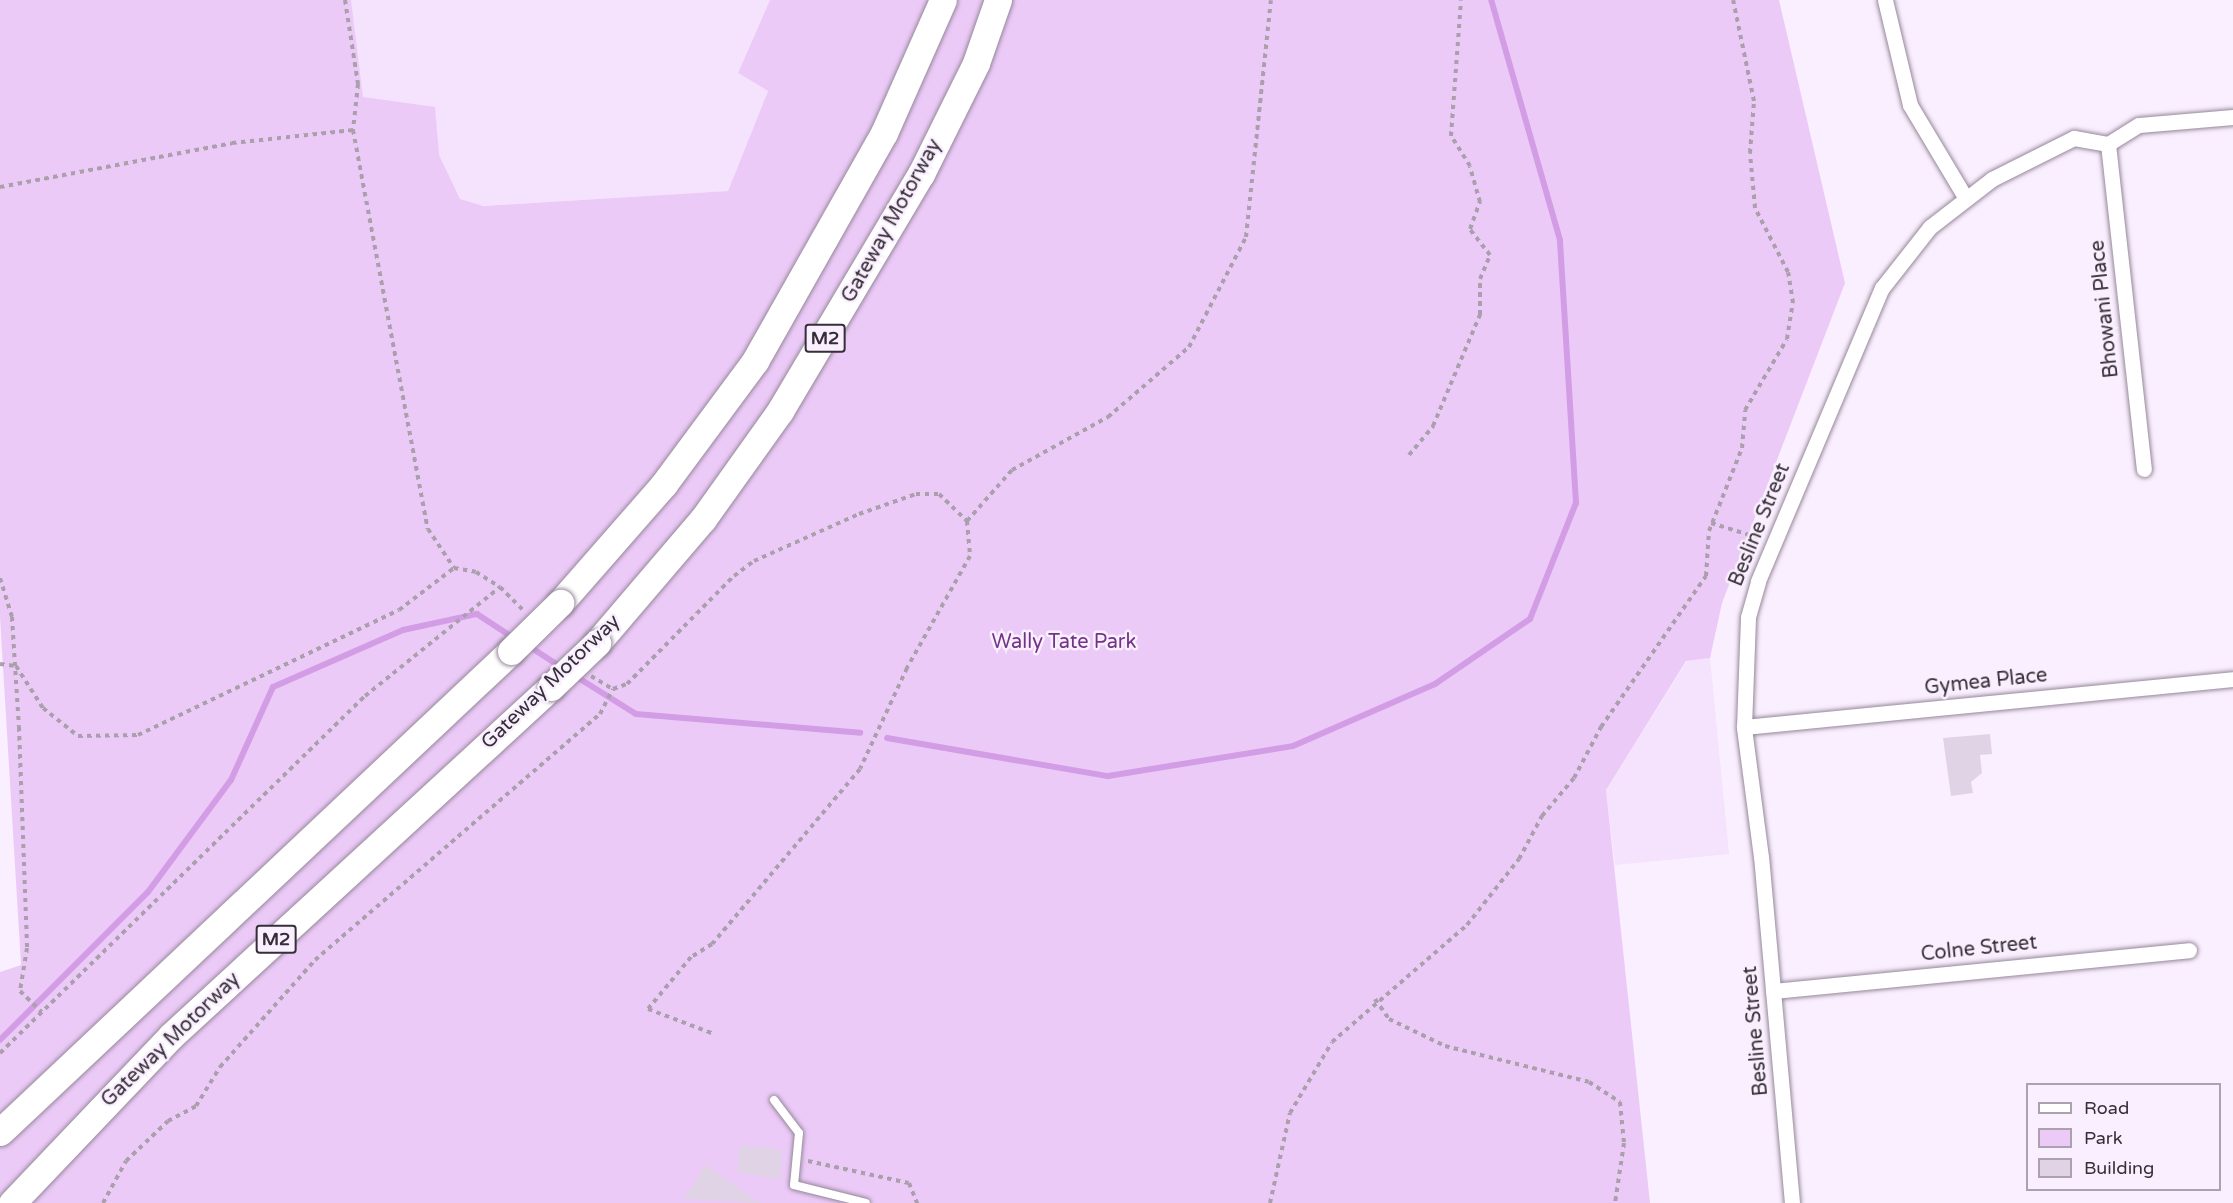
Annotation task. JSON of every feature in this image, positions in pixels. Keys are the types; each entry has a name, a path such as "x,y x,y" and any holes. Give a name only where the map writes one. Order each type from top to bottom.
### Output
{"highway":[{"name":"M2","path":"0,1132 511,651 560,603 664,484 755,361 884,133 943,0"},
{"name":"Gateway Motorway","path":"12,1203 171,1036 552,687 597,643 703,519 780,411 921,174 976,63 998,0"}],"street":[{"path":"1885,0 1910,105 1965,197"},
{"path":"2108,144 2139,125 2233,117"},
{"name":"Besline Street","path":"1792,1203 1773,991 1744,727 1748,617 1774,542 1882,288 1904,255 1965,197 2074,138 2108,144"},
{"name":"Bhowani Place","path":"2108,144 2144,469"},
{"name":"Gymea Place","path":"1744,727 2233,679"},
{"name":"Colne Street","path":"1773,991 2189,950"}],"lane":[{"path":"774,1100 799,1133 794,1185 866,1203"}],"path":[{"path":"345,0 358,84 353,130 428,529 454,568 476,572 500,587 533,620"},
{"path":"966,521 1012,470 1108,417 1189,347 1246,237 1271,0"},
{"path":"1409,456 1432,426 1480,315 1480,279 1490,255 1470,229 1480,202 1470,166 1451,136 1461,0"},
{"path":"1270,1203 1301,1087 1332,1042 1375,999 1452,938 1519,859 1601,727 1697,595 1708,564 1711,523 1742,448 1750,393 1787,339 1793,303 1788,272 1755,208 1754,101 1733,0"},
{"path":"0,187 232,143 353,130"},
{"path":"103,1203 126,1161 168,1121 196,1106 220,1067 315,960 600,714 613,689 651,664 754,561 916,494 939,494 966,521 970,556 907,668 860,769 712,944 692,957 648,1009 714,1034"},
{"path":"1711,523 1774,542"},
{"path":"11,663 43,708 78,736 138,735 399,610 454,568"},
{"path":"0,578 12,617 11,663 27,948 20,991 42,1012"},
{"path":"0,1053 365,696 500,587"},
{"path":"0,664 11,663"},
{"path":"583,668 599,684 613,689"},
{"path":"1375,999 1389,1019 1445,1046 1588,1082 1620,1102 1624,1143 1615,1203"},
{"path":"797,1159 909,1183 917,1203"}],"shaded area":[{"path":"351,0 770,0 738,73 768,91 728,191 376,212"},
{"path":"1710,658 1729,854 1615,865 1606,790 1687,661"}],"green space":[{"name":"Wally Tate Park","path":"0,0 351,0 363,97 435,107 439,155 460,199 483,206 728,191 768,91 738,73 770,0 1779,0 1845,283 1722,603 1710,658 1686,661 1606,790 1650,1203 0,1203 0,972 21,965 0,617"}],"building":[{"path":"1990,734 1992,754 1980,755 1982,773 1971,782 1973,793 1951,796 1943,738"},
{"path":"740,1145 782,1150 780,1179 737,1172"},
{"path":"705,1165 761,1203 684,1199"}],"waterway":[{"path":"887,738 1108,776 1293,746 1435,684 1530,619 1576,503 1560,240 1491,0"},
{"path":"0,1040 148,892 231,780 273,687 403,630 477,614 515,639"},
{"path":"527,645 561,667"},
{"path":"572,674 636,714 860,733"}]}
